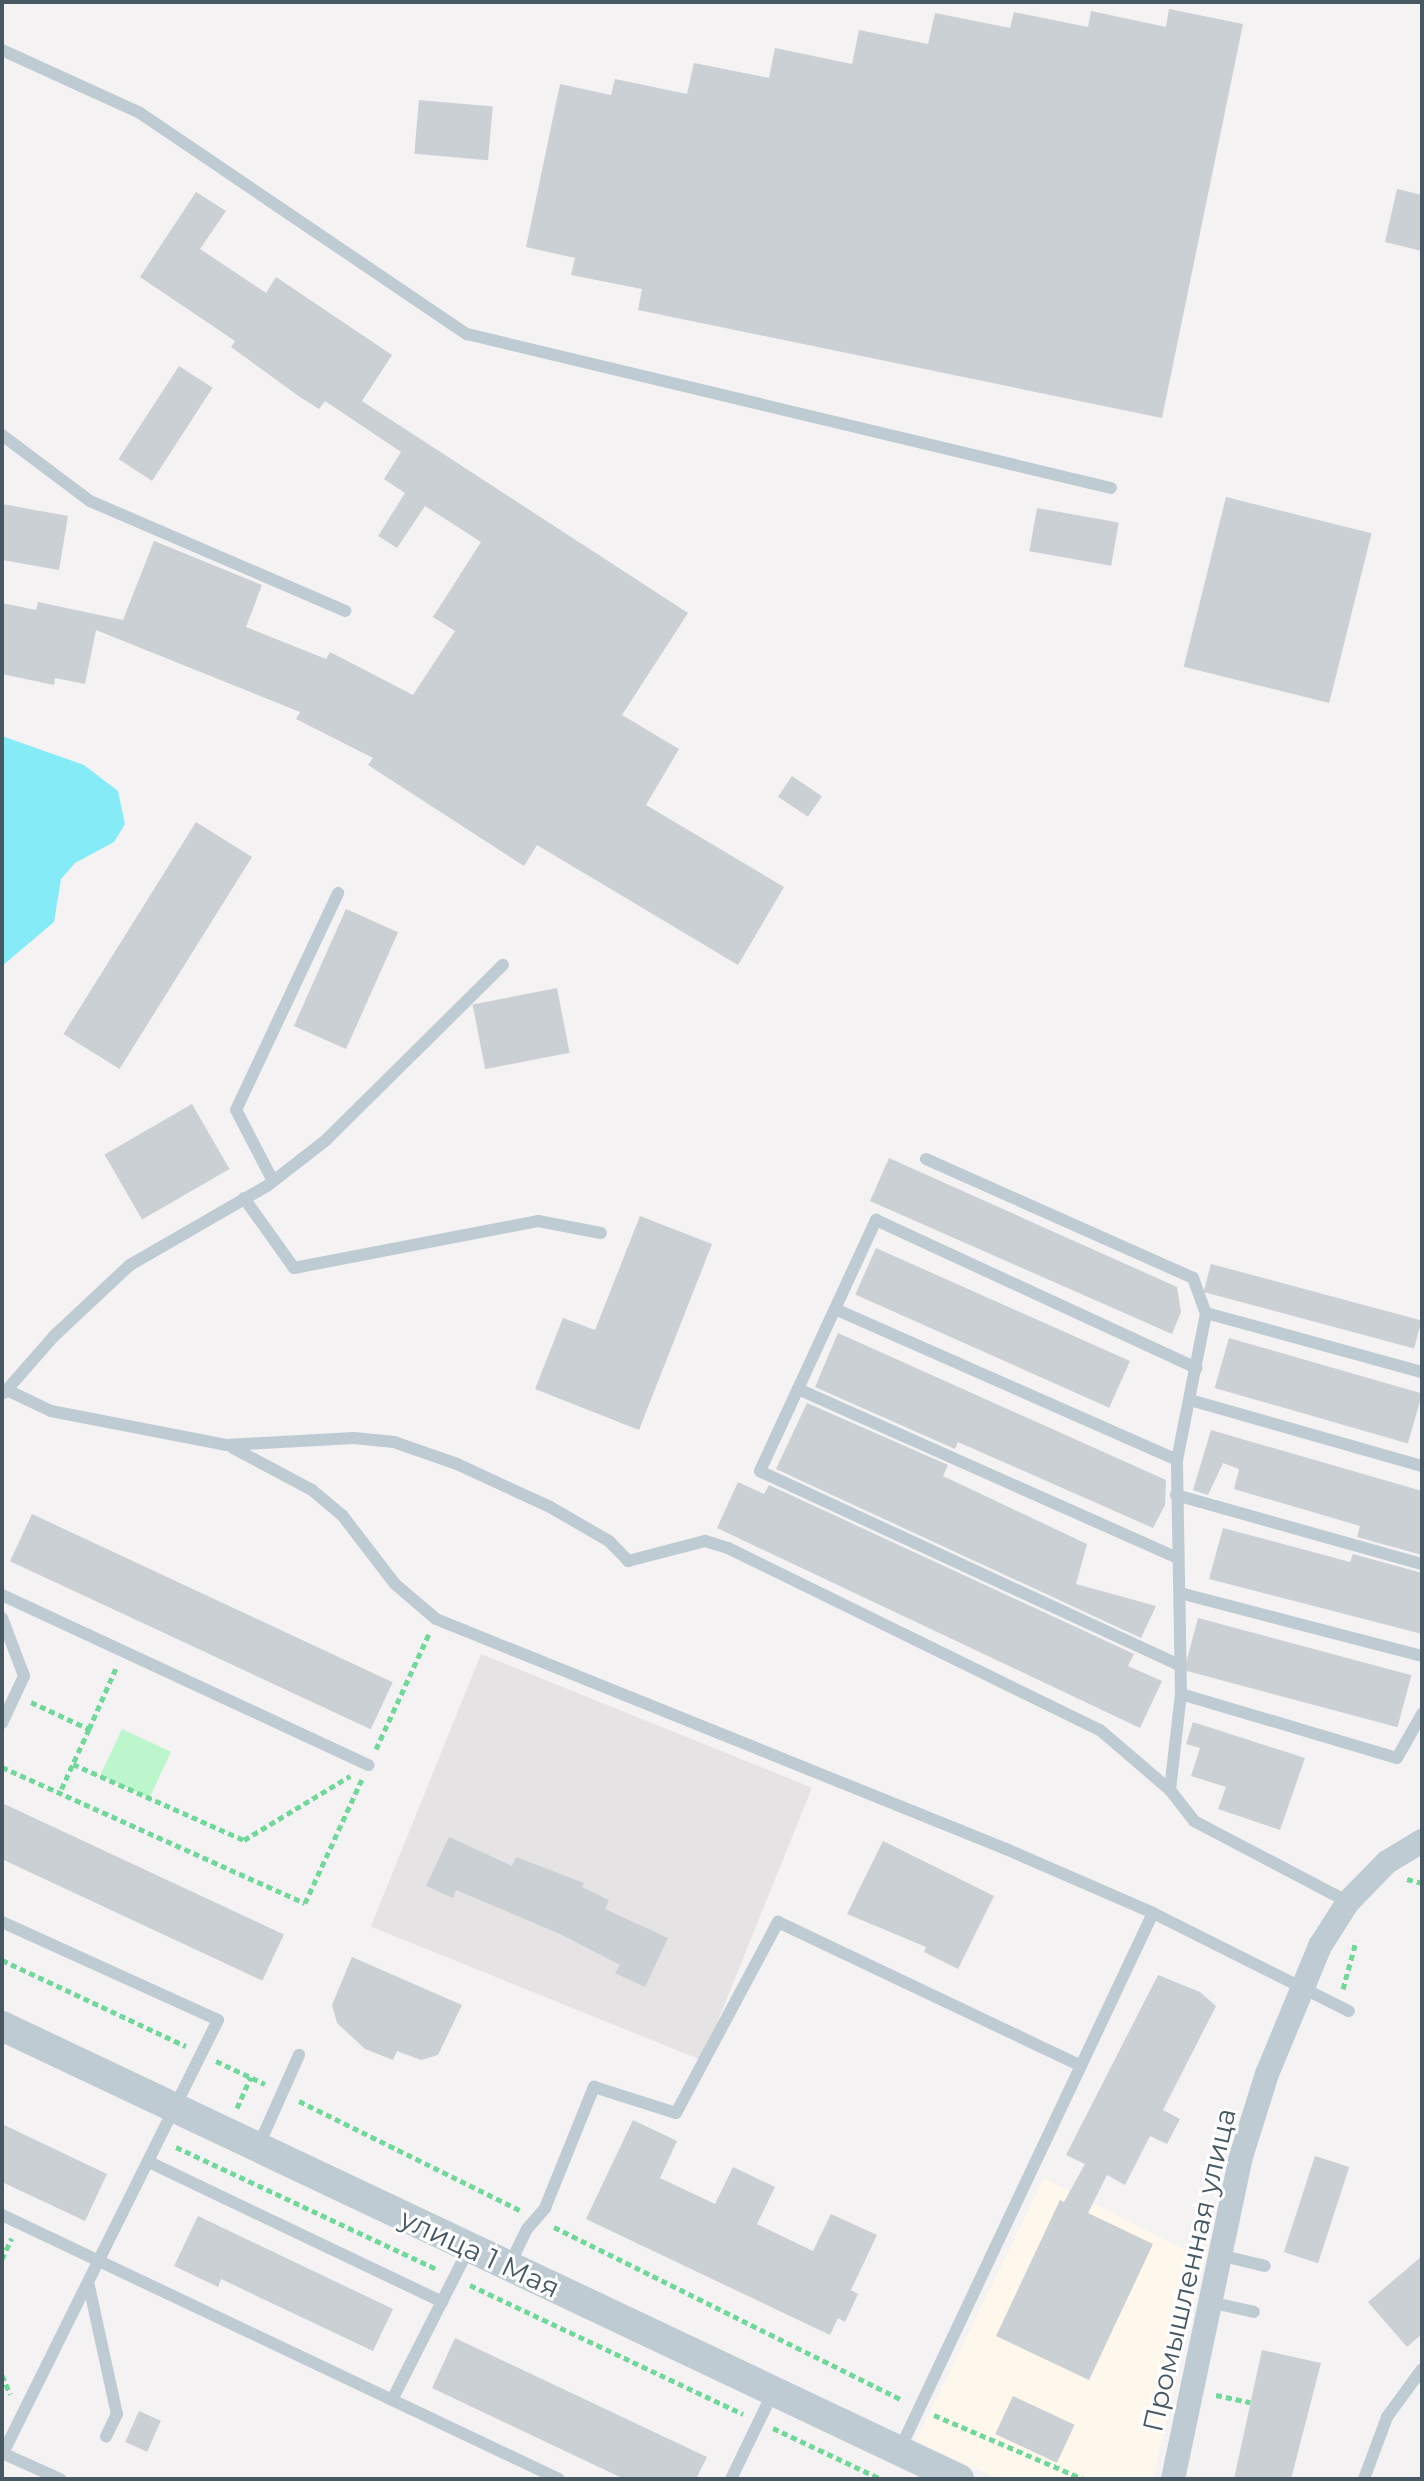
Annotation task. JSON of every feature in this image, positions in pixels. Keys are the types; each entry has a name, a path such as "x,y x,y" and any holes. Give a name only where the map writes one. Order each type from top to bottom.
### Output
{"street":[{"name":"Промышленная улица","path":"1173,2479 1244,2145 1301,1989 1320,1946 1348,1902 1387,1862 1422,1841"},
{"name":"улица 1 Мая","path":"2,2026 959,2479"}],"lane":[{"path":"2,50 140,113 467,334 1111,488"},
{"path":"2,435 90,501 345,611"},
{"path":"273,1181 236,1110 338,893"},
{"path":"503,965 326,1140 273,1181 130,1265 54,1336 4,1393 51,1411 226,1445 254,1456 332,1507 395,1584 436,1619 1153,1913 1344,2008"},
{"path":"926,1159 1193,1278 1206,1313 1177,1460 1176,1557 1180,1593 1177,1664 1181,1694 1170,1790"},
{"path":"244,1198 294,1268 538,1221 601,1233"},
{"path":"1177,1664 760,1471 876,1220 1196,1368"},
{"path":"835,1309 1177,1460"},
{"path":"1206,1313 1422,1372"},
{"path":"798,1389 1176,1557"},
{"path":"1190,1400 1422,1466"},
{"path":"226,1445 354,1438 394,1442 457,1464 572,1519 609,1541 628,1561 696,1542 728,1548 1100,1730 1170,1790 1194,1821 1348,1902"},
{"path":"1176,1495 1422,1564"},
{"path":"1180,1593 1422,1656"},
{"path":"2,1595 368,1765"},
{"path":"2,1618 24,1676 2,1723"},
{"path":"1181,1694 1397,1758 1422,1714"},
{"path":"899,2451 1153,1913"},
{"path":"2,1922 218,2020 101,2262 57,2338 3,2453 60,2479"},
{"path":"509,2266 527,2229 545,2208 594,2087 676,2113 778,1922 1081,2066"},
{"path":"258,2147 299,2055"},
{"path":"149,2162 442,2302"},
{"path":"2,2215 559,2479"},
{"path":"392,2400 469,2248"},
{"path":"1219,2255 1265,2266"},
{"path":"89,2286 117,2414 106,2437"},
{"path":"1209,2302 1254,2312"},
{"path":"1364,2479 1387,2417 1422,2369"},
{"path":"731,2479 773,2392"}],"path":[{"path":"2,1767 305,1903 436,1619"},
{"path":"60,1792 124,1652"},
{"path":"15,1695 89,1729"},
{"path":"73,1764 244,1840 368,1765"},
{"path":"1393,1875 1422,1883"},
{"path":"1344,2008 1358,1934"},
{"path":"161,2139 881,2479"},
{"path":"1192,2389 1250,2402"}],"shaded area":[{"path":"481,1654 812,1788 702,2060 371,1927"},
{"path":"1044,2178 1204,2260 1153,2479 998,2479 916,2441"}],"green space":[{"path":"122,1729 171,1752 149,1798 100,1775"}],"water":[{"path":"2,736 84,765 118,791 125,824 114,842 75,863 61,879 54,922 2,966"}],"building":[{"path":"1169,9 1243,24 1162,418 638,310 642,289 571,275 575,258 526,247 560,84 611,95 615,79 687,94 694,63 769,78 775,48 852,64 859,30 928,44 935,13 1010,28 1014,12 1088,27 1091,11 1166,27"},
{"path":"419,100 493,106 488,160 414,154"},
{"path":"1397,189 1422,195 1422,251 1385,242"},
{"path":"196,192 226,211 200,249 266,293 276,277 392,355 362,401 688,613 622,715 679,749 646,805 784,887 738,965 537,845 524,866 368,765 373,758 296,719 300,712 96,630 85,684 55,678 54,685 2,674 2,603 36,610 38,602 123,620 154,541 262,585 246,627 326,659 330,652 413,695 455,631 433,617 481,542 425,506 397,548 378,536 405,493 384,479 401,452 325,401 319,409 300,397 231,347 235,341 140,277"},
{"path":"179,366 213,388 152,481 119,459"},
{"path":"1226,497 1372,533 1329,703 1184,667"},
{"path":"2,504 68,516 59,570 2,560"},
{"path":"1037,508 1119,522 1111,566 1029,551"},
{"path":"792,776 822,796 808,817 778,797"},
{"path":"196,822 252,857 119,1069 64,1034"},
{"path":"346,909 398,932 346,1049 294,1026"},
{"path":"557,988 570,1053 485,1069 473,1004"},
{"path":"192,1104 229,1169 142,1219 105,1154"},
{"path":"889,1158 1177,1287 1181,1312 1172,1334 870,1201"},
{"path":"640,1216 712,1244 639,1430 535,1389 563,1318 595,1330"},
{"path":"876,1248 1130,1361 1109,1408 855,1295"},
{"path":"1211,1264 1422,1320 1414,1348 1203,1292"},
{"path":"838,1333 1166,1480 1165,1505 1153,1528 958,1442 955,1449 815,1387"},
{"path":"1229,1338 1422,1393 1408,1443 1215,1388"},
{"path":"807,1403 948,1465 943,1476 1087,1544 1076,1584 1156,1606 1141,1638 776,1469"},
{"path":"1211,1430 1422,1491 1422,1555 1357,1537 1360,1526 1234,1489 1239,1469 1223,1463 1208,1495 1193,1490"},
{"path":"738,1482 764,1494 769,1485 1134,1654 1128,1666 1162,1681 1140,1728 717,1528"},
{"path":"32,1514 393,1682 371,1729 10,1561"},
{"path":"1223,1528 1350,1562 1353,1554 1422,1573 1422,1634 1209,1579"},
{"path":"1198,1618 1411,1675 1397,1727 1184,1670"},
{"path":"1193,1722 1305,1758 1280,1830 1218,1809 1226,1787 1191,1776 1200,1748 1186,1744"},
{"path":"2,1803 284,1934 262,1981 2,1859"},
{"path":"449,1837 512,1866 516,1857 584,1883 582,1887 609,1900 605,1909 668,1938 645,1987 615,1973 620,1965 560,1934 456,1890 453,1898 426,1886"},
{"path":"883,1841 994,1896 958,1969 924,1952 926,1947 847,1914"},
{"path":"352,1957 462,2005 438,2055 421,2060 397,2051 393,2060 365,2049 337,2023 332,2005"},
{"path":"1158,1975 1200,1992 1216,2006 1163,2110 1180,2119 1167,2144 1150,2136 1125,2185 1107,2175 1088,2213 1153,2244 1089,2380 996,2336 1060,2200 1064,2202 1085,2164 1066,2155"},
{"path":"633,2120 677,2141 660,2178 715,2204 733,2167 775,2187 757,2224 813,2251 831,2214 877,2235 851,2290 858,2294 845,2322 838,2318 830,2335 586,2219"},
{"path":"2,2124 107,2174 85,2221 2,2182"},
{"path":"1315,2156 1349,2167 1318,2263 1284,2252"},
{"path":"198,2216 393,2309 373,2351 221,2279 218,2287 174,2266"},
{"path":"1422,2256 1422,2334 1407,2347 1368,2302"},
{"path":"455,2338 707,2457 696,2479 624,2479 432,2388"},
{"path":"1262,2350 1321,2363 1291,2479 1234,2479"},
{"path":"1013,2396 1075,2425 1057,2463 995,2434"},
{"path":"139,2411 161,2421 147,2452 125,2442"}]}
